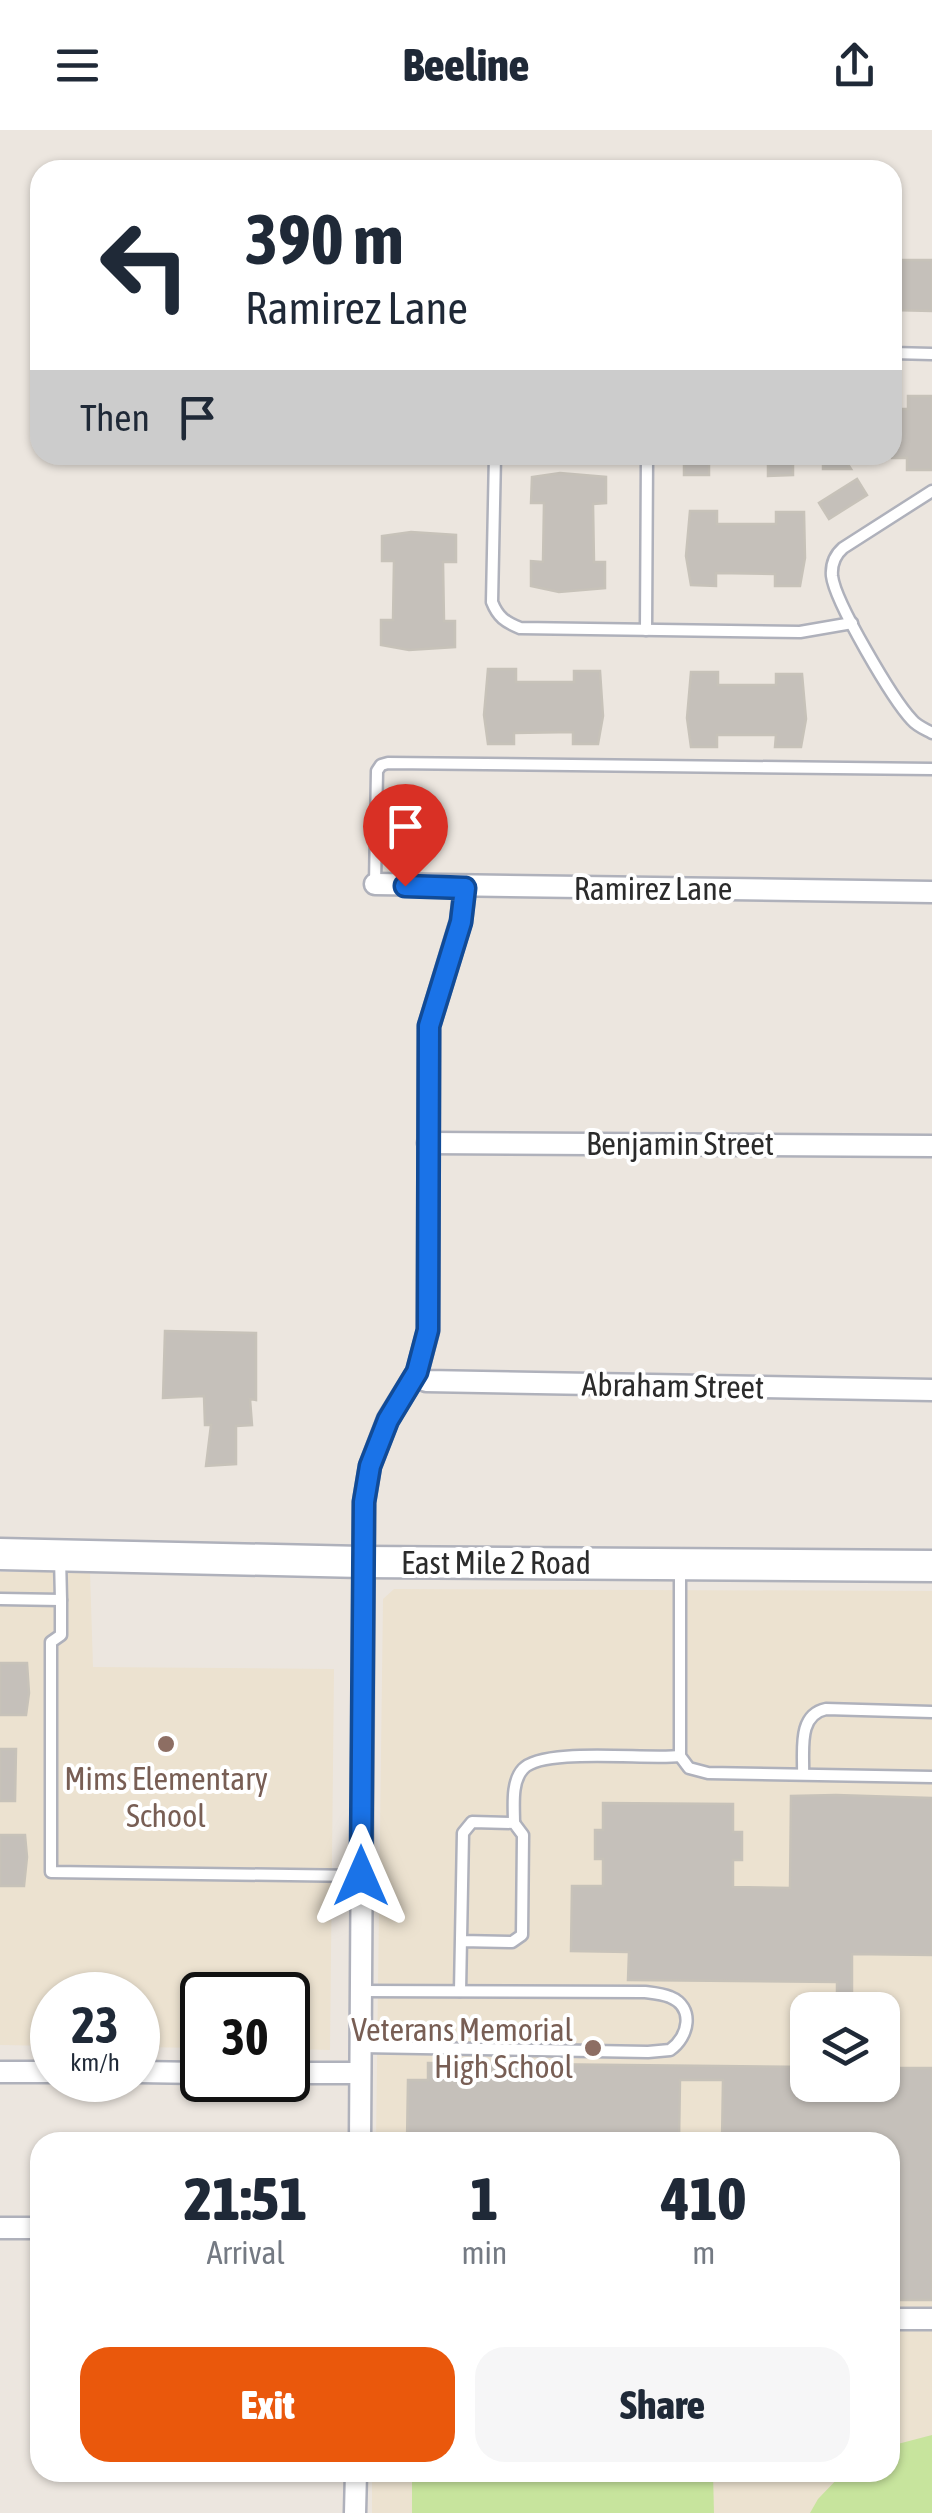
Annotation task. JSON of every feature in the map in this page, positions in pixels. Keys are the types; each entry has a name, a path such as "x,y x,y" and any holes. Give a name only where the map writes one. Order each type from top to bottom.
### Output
{"main road":[{"name":"East Mile 2 Road","path":"0,1554 362,1562 932,1566"}],"street":[{"name":"Ramirez Lane","path":"375,884 932,892"},
{"path":"360,2132 364,1502 370,1466 388,1420 417,1372 428,1330 429,1026 461,922 465,888"},
{"name":"Benjamin Street","path":"428,1142 932,1146"},
{"name":"Abraham Street","path":"417,1372 426,1382 932,1390"},
{"path":"0,2072 30,2072"},
{"path":"310,2073 360,2074"},
{"path":"0,2228 30,2228"},
{"path":"900,2319 932,2320"},
{"path":"355,2513 356,2482"}],"lane":[{"path":"902,354 932,354"},
{"path":"495,465 492,602 497,614 520,628 800,632 852,623"},
{"path":"646,630 647,465"},
{"path":"932,491 837,554 832,569 834,584 852,623 912,720 932,733"},
{"path":"375,884 377,771 388,763 932,768"},
{"path":"60,1555 61,1634 51,1642 51,1872 361,1876"},
{"path":"680,1564 680,1756 689,1768 699,1772 932,1777"},
{"path":"0,1599 61,1600"},
{"path":"804,1774 806,1724 814,1713 826,1709 932,1712"},
{"path":"461,1941 512,1942 522,1935 524,1835 514,1823 516,1781 523,1769 536,1761 559,1756 680,1756"},
{"path":"460,1991 464,1829 472,1822 514,1823"},
{"path":"360,1991 659,1994 672,1997 682,2006 687,2025 684,2036 670,2050 648,2052 360,2048"}],"shaded area":[{"name":"Mims Elementary School","path":"0,1572 90,1572 93,1667 334,1669 330,2050 310,2050 310,1972 180,1972 180,2048 160,2047 160,1972 30,1972 30,2046 0,2045"},
{"name":"Veterans Memorial High School","path":"394,1589 932,1591 932,2513 372,2513 372,2482 900,2482 900,2132 376,2132 383,1599"}],"green space":[{"path":"932,2435 932,2513 810,2513 834,2482 900,2482 900,2443"},
{"path":"412,2482 713,2482 714,2513 412,2513"}],"building":[{"path":"902,260 932,260 932,311 902,310"},
{"path":"908,396 932,396 932,470 907,470 907,458 902,458 902,409 908,409"},
{"path":"684,465 709,465 709,475 684,475"},
{"path":"768,465 793,465 793,475 768,476"},
{"path":"823,465 848,465 851,469 823,469"},
{"path":"560,473 606,477 606,503 593,504 594,562 605,562 605,588 559,592 531,586 531,561 543,562 544,503 531,503 532,477"},
{"path":"857,479 867,495 829,519 819,503"},
{"path":"690,511 717,511 717,524 776,524 776,512 804,512 805,558 800,586 775,586 775,574 716,573 716,586 691,585 686,556"},
{"path":"411,532 456,535 456,562 443,562 444,621 455,621 455,647 409,650 381,645 381,620 393,620 394,561 382,561 382,536"},
{"path":"488,669 516,669 516,682 574,682 574,671 600,671 603,716 598,744 573,744 573,732 514,733 514,744 488,744 484,715"},
{"path":"691,672 718,672 718,685 776,685 776,674 802,674 806,719 801,747 775,747 776,735 717,735 717,747 691,747 687,718"},
{"path":"165,1331 256,1333 256,1400 250,1399 252,1425 236,1426 236,1464 206,1466 211,1425 205,1425 204,1396 163,1398"},
{"path":"0,1663 27,1663 26,1715 0,1715"},
{"path":"0,1749 16,1749 15,1801 0,1801"},
{"path":"791,1796 932,1798 932,1955 852,1954 852,1992 837,1992 837,1982 628,1980 629,1952 571,1951 572,1886 603,1886 603,1859 595,1859 595,1830 603,1830 603,1803 733,1804 733,1832 742,1832 742,1860 733,1860 733,1887 790,1888"},
{"path":"0,1835 25,1835 24,1886 0,1886"},
{"path":"428,2063 790,2067 790,2102 900,2102 900,2068 932,2068 932,2300 900,2300 900,2132 722,2132 723,2080 680,2080 679,2132 407,2132 408,2080 428,2080"}],"place":[{"name":"Mims Elementary School","path":"166,1744"},
{"name":"Veterans Memorial High School","path":"593,2048"}],"route":[{"path":"361,1876 364,1502 370,1466 388,1420 417,1372 428,1330 429,1026 461,922 465,888 405,886"}]}
